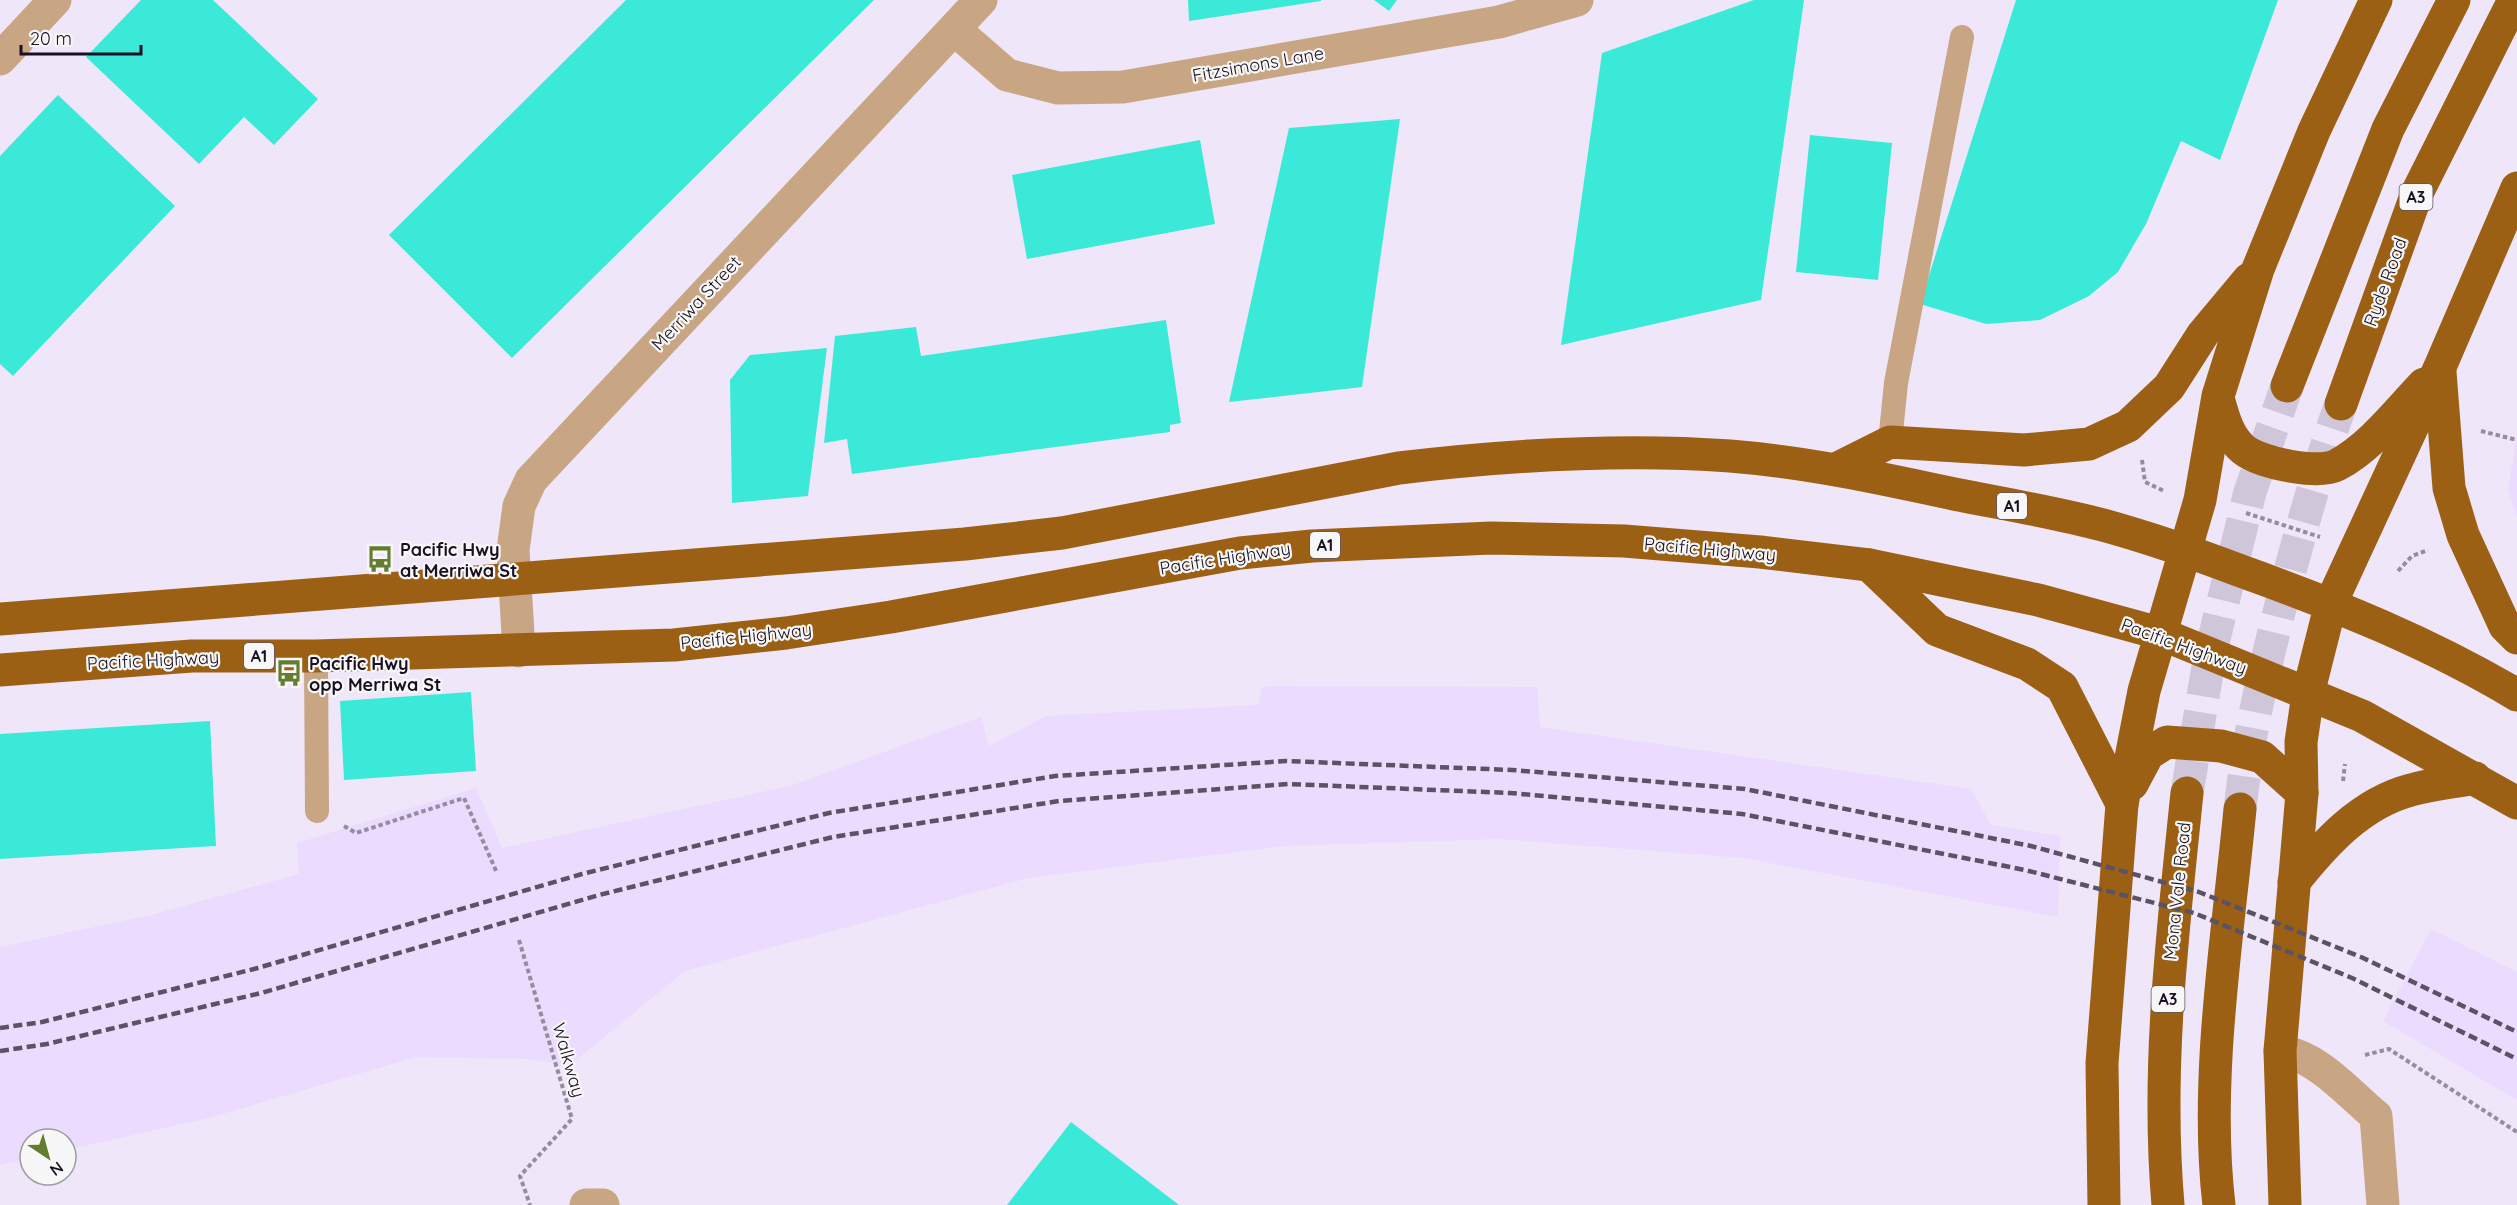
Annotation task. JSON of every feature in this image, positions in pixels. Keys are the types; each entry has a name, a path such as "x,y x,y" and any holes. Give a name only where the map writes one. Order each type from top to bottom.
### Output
{"highway":[{"path":"2104,1205 2102,1063 2122,804 2144,691 2159,633 2200,500 2218,396 2258,269 2314,131 2376,0"},
{"path":"2287,386 2388,129 2454,0"},
{"name":"Ryde Road","path":"2341,404 2417,192 2514,0"},
{"path":"2285,1205 2280,1051 2302,793 2301,742 2308,694 2331,603 2440,368 2517,188"},
{"path":"1836,469 1890,442 2024,450 2089,444 2118,431 2128,426 2169,387 2203,334 2258,269"},
{"path":"2218,396 2226,427 2245,450 2292,468 2335,466 2358,451 2440,368"},
{"path":"2440,368 2449,488 2463,535 2505,626 2517,638"},
{"name":"A1","path":"0,619 965,544 1062,533 1399,468 1494,458 1635,454 1731,456 1836,469 2102,525 2186,551 2331,603 2473,669 2517,695"},
{"name":"Pacific Highway","path":"0,670 192,656 316,656 674,645 786,633 891,617 1240,553 1312,546 1491,538 1624,541 1760,552 1869,565 2038,600 2159,633 2362,716 2517,803"},
{"path":"1869,565 1937,630 2027,664 2062,687 2122,804"},
{"path":"2122,804 2148,754 2167,742 2221,746 2262,757 2302,793"},
{"path":"2294,882 2323,846 2361,813 2410,790 2475,778"},
{"name":"Mona Vale Road","path":"2168,1205 2165,1064 2169,971 2187,793"},
{"path":"2219,1205 2216,1178 2216,1065 2241,809"}],"street":[{"path":"0,59 55,0"},
{"name":"Merriwa Street","path":"519,651 513,550 519,506 531,480 981,0"},
{"name":"Fitzsimons Lane","path":"954,29 1007,75 1058,88 1123,87 1498,22 1577,0"},
{"path":"2280,1051 2296,1053 2318,1066 2376,1116 2383,1205"},
{"path":"586,1205 603,1205"}],"lane":[{"path":"1890,442 1896,383 1962,37"},
{"path":"316,656 317,811"}],"path":[{"path":"2478,431 2517,440"},
{"path":"2142,459 2145,482 2165,491"},
{"path":"2246,513 2323,538"},
{"path":"2398,571 2412,556 2432,548"},
{"path":"2343,787 2345,764"},
{"path":"317,811 356,833 464,798 497,873"},
{"name":"Walkway","path":"519,940 572,1119 520,1176 530,1205"},
{"path":"2389,1049 2517,1132"}],"shaded area":[{"path":"2517,434 2517,517 2508,489"},
{"path":"1262,687 1537,687 1540,727 1971,789 1991,825 2060,836 2058,917 1743,858 1499,839 1286,846 1028,878 685,971 570,1065 528,1059 416,1057 209,1118 78,1147 78,1127 18,1127 18,1161 0,1165 0,947 151,915 299,874 297,843 476,788 502,848 790,786 981,717 989,746 1046,716 1258,705"},
{"path":"2431,929 2517,972 2517,1100 2383,1021"}],"building":[{"path":"141,0 213,0 318,99 274,145 244,117 199,164 86,57"},
{"path":"626,0 874,0 512,358 389,235"},
{"path":"1188,0 1321,0 1321,1 1189,21"},
{"path":"1374,0 1397,0 1389,11"},
{"path":"1754,0 1804,0 1761,300 1561,345 1602,53"},
{"path":"2016,0 2278,0 2220,160 2181,141 2146,224 2118,272 2089,296 2040,320 1986,324 1920,304"},
{"path":"58,95 175,206 13,376 0,364 0,156"},
{"path":"1400,119 1362,387 1229,402 1289,128"},
{"path":"1810,135 1892,143 1878,280 1796,272"},
{"path":"1200,140 1215,224 1027,259 1012,175"},
{"path":"1166,320 1181,423 1170,425 1170,432 852,474 847,439 824,443 835,336 916,327 921,356"},
{"path":"827,348 808,496 732,503 730,380 750,355"},
{"path":"471,692 476,771 344,780 340,701"},
{"path":"210,721 216,846 0,859 0,734"},
{"path":"1071,1122 1179,1205 1007,1205"}],"tunnel":[{"path":"2187,793 2210,655 2250,492 2287,386"},
{"path":"2240,809 2258,698 2271,644 2311,496 2341,404"}],"railway":[{"path":"0,1028 42,1022 254,969 582,874 829,813 1055,776 1286,761 1512,770 1745,789 2031,846 2199,892 2361,957 2517,1032"},
{"path":"0,1051 47,1044 261,993 599,895 833,837 1059,801 1288,784 1510,793 1742,814 2025,870 2194,913 2352,978 2517,1059"}],"place":[{"name":"Pacific Hwy at Merriwa St","path":"380,559"},
{"name":"Pacific Hwy opp Merriwa St","path":"289,673"}]}
